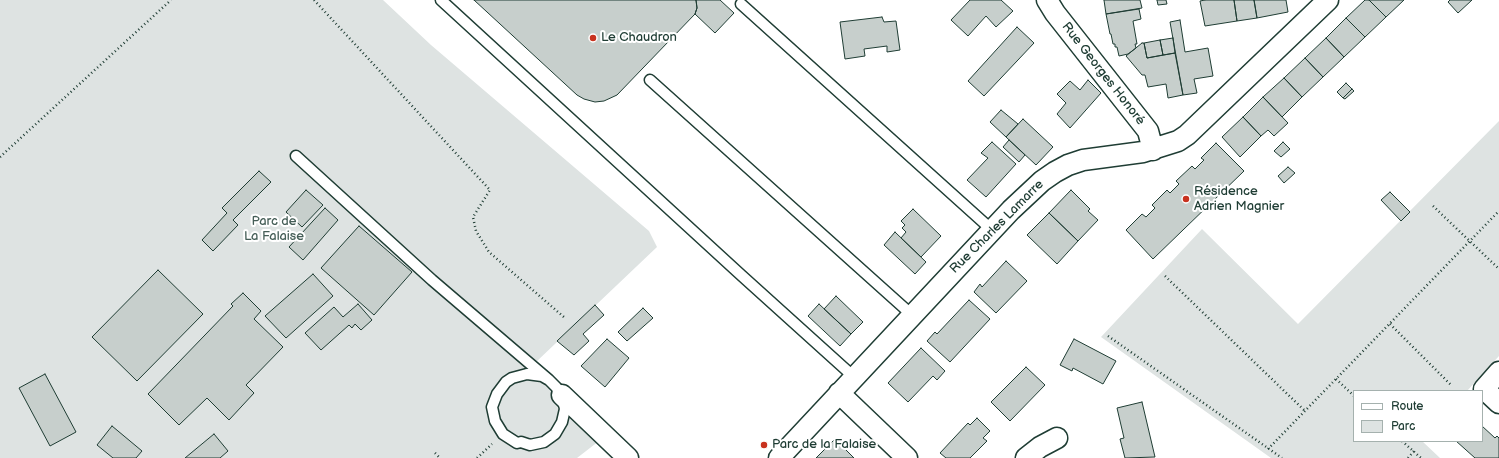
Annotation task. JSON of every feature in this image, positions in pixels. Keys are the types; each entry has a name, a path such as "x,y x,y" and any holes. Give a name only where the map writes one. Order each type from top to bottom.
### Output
{"street":[{"name":"Rue Georges Honoré","path":"1047,0 1055,13 1148,131 1153,150"},
{"name":"Rue Charles Lamarre","path":"778,458 1011,210 1042,181 1068,165 1095,158 1153,150 1178,141 1188,135 1328,0"},
{"path":"1499,372 1484,389 1499,403"},
{"path":"840,393 908,458"},
{"path":"562,395 628,458"},
{"path":"1026,458 1040,447 1057,438"}],"lane":[{"path":"441,0 854,377"},
{"path":"741,4 992,230"},
{"path":"650,80 912,315"},
{"path":"296,156 432,280 549,380 556,386 562,395 564,402 564,416 559,428 549,438 537,444 530,445 522,442 517,443 503,434 495,421 492,407 501,388 512,378 519,375 534,374 549,380"}],"path":[{"path":"0,157 172,0"},
{"path":"314,0 490,190 473,216 476,231 489,252 565,318"},
{"path":"1433,206 1499,269"},
{"path":"1268,449 1499,211"},
{"path":"1165,276 1305,411"},
{"path":"1390,324 1451,385"},
{"path":"1108,336 1282,458"},
{"path":"1336,379 1353,395"},
{"path":"477,458 503,434"},
{"path":"1403,442 1421,458"},
{"path":"1408,458 1414,452"},
{"path":"436,453 440,458"}],"green space":[{"name":"Parc de La Falaise","path":"0,0 383,0 431,45 649,231 657,247 536,362 599,441 577,458 0,458"},
{"path":"1499,121 1499,356 1468,390 1353,390 1353,442 1423,442 1440,458 1271,458 1101,337 1202,229 1298,324"}],"building":[{"name":"Le Chaudron","path":"474,0 696,0 697,8 695,14 617,95 604,101 595,102 577,95"},
{"path":"696,0 720,0 734,13 715,33 695,14 697,8"},
{"path":"970,0 1001,0 1013,11 996,27 986,16 968,36 951,20"},
{"path":"1104,0 1140,0 1142,8 1106,14"},
{"path":"1157,0 1166,0 1167,4 1158,5"},
{"path":"1234,0 1237,21 1205,26 1200,1"},
{"path":"1234,0 1254,0 1257,18 1237,21"},
{"path":"1254,0 1286,0 1288,12 1257,18"},
{"path":"1365,0 1369,0 1386,17 1365,37 1346,18"},
{"path":"1369,0 1404,0 1386,17"},
{"path":"1450,0 1472,0 1458,13 1448,2"},
{"path":"1139,9 1141,19 1133,21 1137,44 1135,44 1136,48 1128,54 1119,56 1117,47 1113,44 1106,14"},
{"path":"882,17 884,22 896,21 900,50 887,52 887,46 864,49 865,56 845,59 840,22"},
{"path":"1346,18 1365,37 1344,57 1326,38"},
{"path":"1180,20 1185,52 1208,48 1213,76 1194,79 1197,93 1183,95 1170,22"},
{"path":"1017,27 1034,43 984,96 968,81"},
{"path":"1173,38 1175,53 1163,55 1160,40"},
{"path":"1326,38 1344,57 1323,77 1305,58"},
{"path":"1160,40 1163,55 1147,58 1144,43"},
{"path":"1144,43 1147,58 1175,53 1183,95 1168,98 1166,84 1148,87 1145,75 1142,75 1126,56"},
{"path":"1305,58 1323,77 1302,97 1284,78"},
{"path":"1284,78 1302,97 1282,117 1263,97"},
{"path":"1088,80 1101,93 1070,128 1057,114 1066,103 1057,94 1070,81 1080,90"},
{"path":"1346,83 1352,89 1343,98 1337,92"},
{"path":"1352,89 1354,91 1345,99 1343,98"},
{"path":"1263,97 1288,123 1274,136 1268,130 1261,136 1243,117"},
{"path":"1001,110 1018,124 1006,137 990,122"},
{"path":"1243,117 1261,136 1240,157 1222,137"},
{"path":"1023,119 1053,147 1036,165 1006,137"},
{"path":"1009,140 1025,155 1019,162 1003,147"},
{"path":"992,142 1016,164 986,197 967,180 988,158 981,153"},
{"path":"1283,142 1290,149 1281,157 1274,151"},
{"name":"Résidence Adrien Magnier","path":"1216,143 1244,171 1153,259 1126,230 1142,214 1146,217 1155,208 1152,205 1167,190 1170,193 1179,184 1176,181 1192,166 1195,169 1204,160 1201,158"},
{"path":"1288,167 1295,173 1284,183 1278,176"},
{"path":"259,171 271,182 233,220 238,225 213,251 202,240 227,213 222,208"},
{"path":"306,190 323,205 302,227 286,212"},
{"path":"1071,190 1090,209 1088,211 1098,220 1078,241 1049,213"},
{"path":"1390,192 1410,212 1401,221 1381,200"},
{"path":"325,208 338,220 303,260 289,247"},
{"path":"913,209 941,236 921,257 901,238 906,232 902,228 905,225 901,221"},
{"path":"1049,213 1078,241 1057,264 1027,235"},
{"path":"359,226 412,272 374,315 321,268"},
{"path":"895,232 926,262 915,274 884,245"},
{"path":"1006,261 1027,281 996,313 974,292 980,284 982,287"},
{"path":"158,270 203,314 137,381 92,337"},
{"path":"313,274 333,296 286,338 265,316"},
{"path":"243,293 261,311 254,319 283,347 246,385 254,393 229,420 207,398 179,425 148,394 233,306 231,304"},
{"path":"836,296 863,322 851,334 824,309"},
{"path":"969,300 990,319 950,362 927,341 935,332 937,334"},
{"path":"358,304 372,320 361,330 355,324 352,328 349,325 321,350 305,333 334,307 343,317"},
{"path":"819,304 851,334 840,346 808,316"},
{"path":"595,305 604,315 583,334 589,341 574,355 557,341"},
{"path":"643,308 653,318 627,341 618,332"},
{"path":"607,339 629,358 605,387 581,366"},
{"path":"1074,339 1116,361 1103,384 1073,368 1072,371 1060,365"},
{"path":"921,348 945,371 937,380 933,376 908,402 888,383"},
{"path":"1026,367 1045,385 1010,421 991,402"},
{"path":"45,374 76,432 50,446 19,388"},
{"path":"1142,402 1155,457 1125,458 1120,439 1124,438 1117,408"},
{"path":"977,418 990,431 983,438 987,441 970,458 946,458 940,453 968,423 970,425"},
{"path":"112,426 142,451 136,458 113,458 97,445"},
{"path":"1483,427 1495,438 1497,436 1499,438 1499,458 1475,458 1457,442 1483,442"},
{"path":"214,434 228,451 220,458 185,458"},
{"path":"835,439 854,458 816,458"}],"place":[{"name":"Le Chaudron","path":"593,38"},
{"name":"Résidence Adrien Magnier","path":"1186,199"},
{"name":"Parc de la Falaise","path":"764,445"}]}
